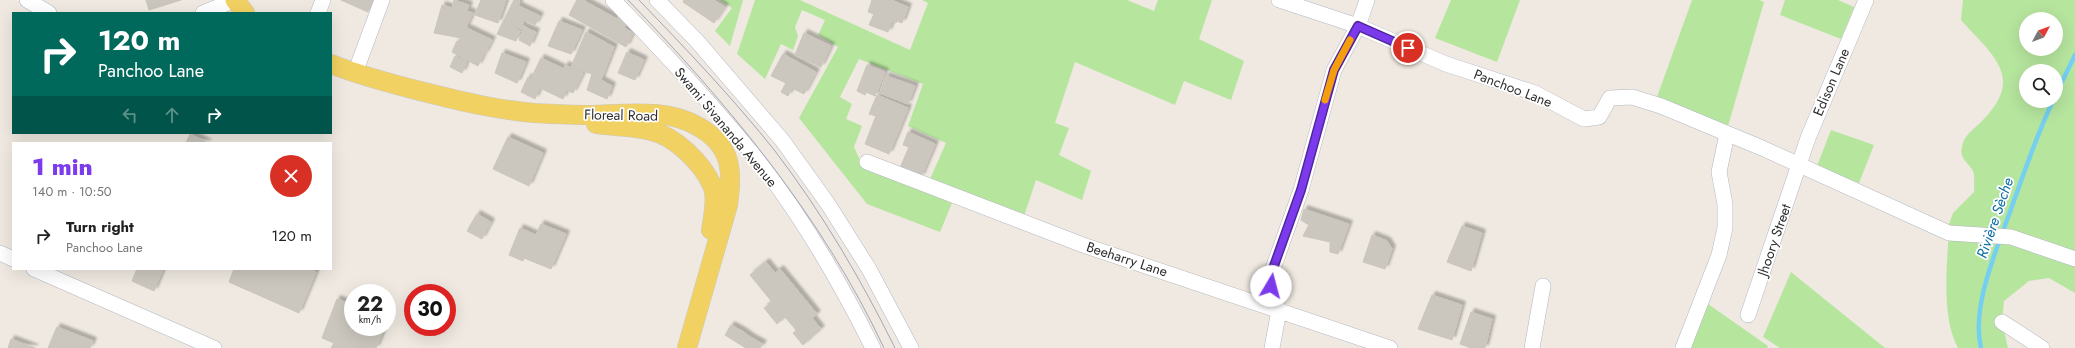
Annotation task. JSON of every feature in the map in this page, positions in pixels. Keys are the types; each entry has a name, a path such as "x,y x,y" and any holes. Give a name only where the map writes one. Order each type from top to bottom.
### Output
{"main road":[{"path":"234,0 244,12"},
{"name":"Floreal Road","path":"332,64 355,73 471,103 534,113 590,115 645,113 674,117 698,126 721,145 729,160 731,186 728,205 687,348"},
{"path":"534,113 605,126 652,131 676,141 696,162 712,185 714,212 704,285"}],"street":[{"path":"27,0 47,12"},
{"path":"205,12 234,0"},
{"path":"318,12 323,0"},
{"path":"355,73 382,0"},
{"name":"Swami Sivananda Avenue","path":"613,0 682,73 764,170 806,230 836,279 873,348"},
{"path":"657,0 707,52 782,140 828,204 869,269 911,348"},
{"path":"1279,0 1358,26"},
{"path":"1272,348 1279,310 1272,296 1270,277 1301,190 1334,70 1358,26 1367,0"},
{"name":"Edison Lane","path":"1799,165 1808,138 1866,0"},
{"name":"Panchoo Lane","path":"1358,26 1446,64 1535,93 1584,119 1599,117 1610,98 1632,97 1661,106 1727,134"},
{"path":"1683,348 1719,255 1725,228 1725,204 1719,172 1727,134 1799,165 1949,234 2011,237 2075,259"},
{"name":"Beeharry Lane","path":"867,162 1083,245 1390,348"},
{"name":"Jhoory Street","path":"1748,315 1799,165"},
{"path":"0,253 12,259"},
{"path":"36,270 214,348"},
{"path":"1532,348 1543,286"},
{"path":"2002,322 2042,348"}],"green space":[{"path":"720,0 743,0 730,46 715,31 732,8"},
{"path":"755,0 800,0 910,50 928,3 922,0 1127,0 1154,11 1158,0 1212,0 1199,39 1244,61 1231,100 1184,81 1175,105 1075,62 1055,123 1069,128 1059,155 1091,171 1082,200 1036,180 1024,216 930,179 946,143 908,126 923,84 859,59 840,97 852,104 846,119 862,126 854,147 863,167 952,203 940,232 867,204 799,118 838,47 818,35 825,20 802,10 795,27 798,36 793,50 781,44 765,79 737,54"},
{"path":"1451,0 1520,0 1497,62 1435,38"},
{"path":"1692,0 1759,0 1764,2 1728,126 1657,97"},
{"path":"1785,0 1838,0 1854,7 1841,39 1780,15"},
{"path":"1963,0 2075,0 2075,293 2049,278 2029,281 2004,301 2002,322 2008,348 1958,348 1952,334 1947,304 1946,287 1949,224 1953,213 1974,192 1974,173 1964,160 1961,151 1967,136 1995,105 2002,92 2003,79 2000,67 1984,44 1961,20"},
{"path":"1831,130 1874,145 1859,183 1817,166"},
{"path":"1791,272 1885,348 1780,348 1763,337"},
{"path":"1708,304 1768,346 1767,348 1689,348"}],"building":[{"path":"146,0 181,0 149,10"},
{"path":"341,0 374,0 368,12"},
{"path":"454,0 469,5 467,11 473,13 461,38 434,33 442,5 452,8"},
{"path":"481,0 506,0 498,23 475,15"},
{"path":"514,0 520,1 510,25 520,31 516,41 497,34"},
{"path":"577,0 583,0 617,19 619,14 629,20 624,28 633,33 626,47 569,15"},
{"path":"684,0 714,0 725,7 714,23 683,2"},
{"path":"872,0 891,0 908,7 902,23 897,21 896,23 892,22 888,32 869,25 874,14 868,12"},
{"path":"519,6 540,16 535,25 524,20 522,26 536,32 530,46 519,40 523,30 511,24"},
{"path":"559,21 582,30 571,54 548,46"},
{"path":"467,28 492,40 485,54 458,40 461,39"},
{"path":"586,32 614,47 601,80 612,86 607,99 587,90 592,74 571,67"},
{"path":"804,33 831,46 821,67 795,55"},
{"path":"457,41 484,54 478,66 452,52"},
{"path":"627,52 644,60 635,80 618,73"},
{"path":"502,53 526,62 517,83 495,73"},
{"path":"783,54 816,72 804,94 792,88 788,96 781,92 786,83 771,76"},
{"path":"455,56 467,62 462,73 450,67"},
{"path":"541,58 564,69 565,65 583,73 573,93 567,90 563,99 540,88 535,99 521,92 528,77 531,79"},
{"path":"867,65 885,72 875,96 866,92 865,95 857,91"},
{"path":"886,76 915,86 908,104 880,93"},
{"path":"877,95 908,108 889,154 865,144 876,116 869,114"},
{"path":"908,132 935,144 921,177 900,168 909,147 903,145"},
{"path":"190,134 206,142 186,142"},
{"path":"508,137 543,153 529,186 493,169"},
{"path":"1304,209 1349,224 1338,254 1330,252 1330,242 1303,236 1309,225 1301,220"},
{"path":"477,214 491,222 482,239 467,231"},
{"path":"541,224 566,234 551,269 524,258 523,261 509,255 520,228 536,235"},
{"path":"1462,226 1482,233 1471,271 1447,262"},
{"path":"1372,235 1387,241 1392,249 1385,269 1363,262"},
{"path":"766,262 775,273 759,286 750,275"},
{"path":"780,269 817,314 797,331 785,317 777,324 764,308 772,302 759,286"},
{"path":"137,270 163,270 154,291 132,281"},
{"path":"234,270 311,270 316,272 299,313 229,282"},
{"path":"1432,295 1462,305 1452,340 1418,329"},
{"path":"337,299 344,302 344,336 381,336 376,348 331,348 334,343 322,338"},
{"path":"1471,312 1492,319 1485,348 1471,348 1460,344"},
{"path":"812,318 821,329 803,345 793,333"},
{"path":"731,325 742,331 736,342 725,335"},
{"path":"57,327 93,341 90,348 48,348"},
{"path":"742,331 752,338 746,348 736,342"},
{"path":"752,338 763,344 760,348 746,348"},
{"path":"11,339 35,348 8,348"}],"waterway":[{"name":"Rivière Sèche","path":"2063,80 2075,55"},
{"name":"Rivière Sèche","path":"1981,348 1979,332 1980,314 1982,296 1987,278 2030,155 2050,108"}],"tram line":[{"path":"628,0 665,39 737,121 802,207 832,253 859,299 884,348"},
{"path":"639,0 726,93 759,131 792,174 809,198 855,272 895,348"}],"slow traffic":[{"path":"1325,100 1334,70 1350,40"}],"route":[{"path":"1271,286 1270,277 1301,190 1334,70 1358,26 1408,48"}]}
